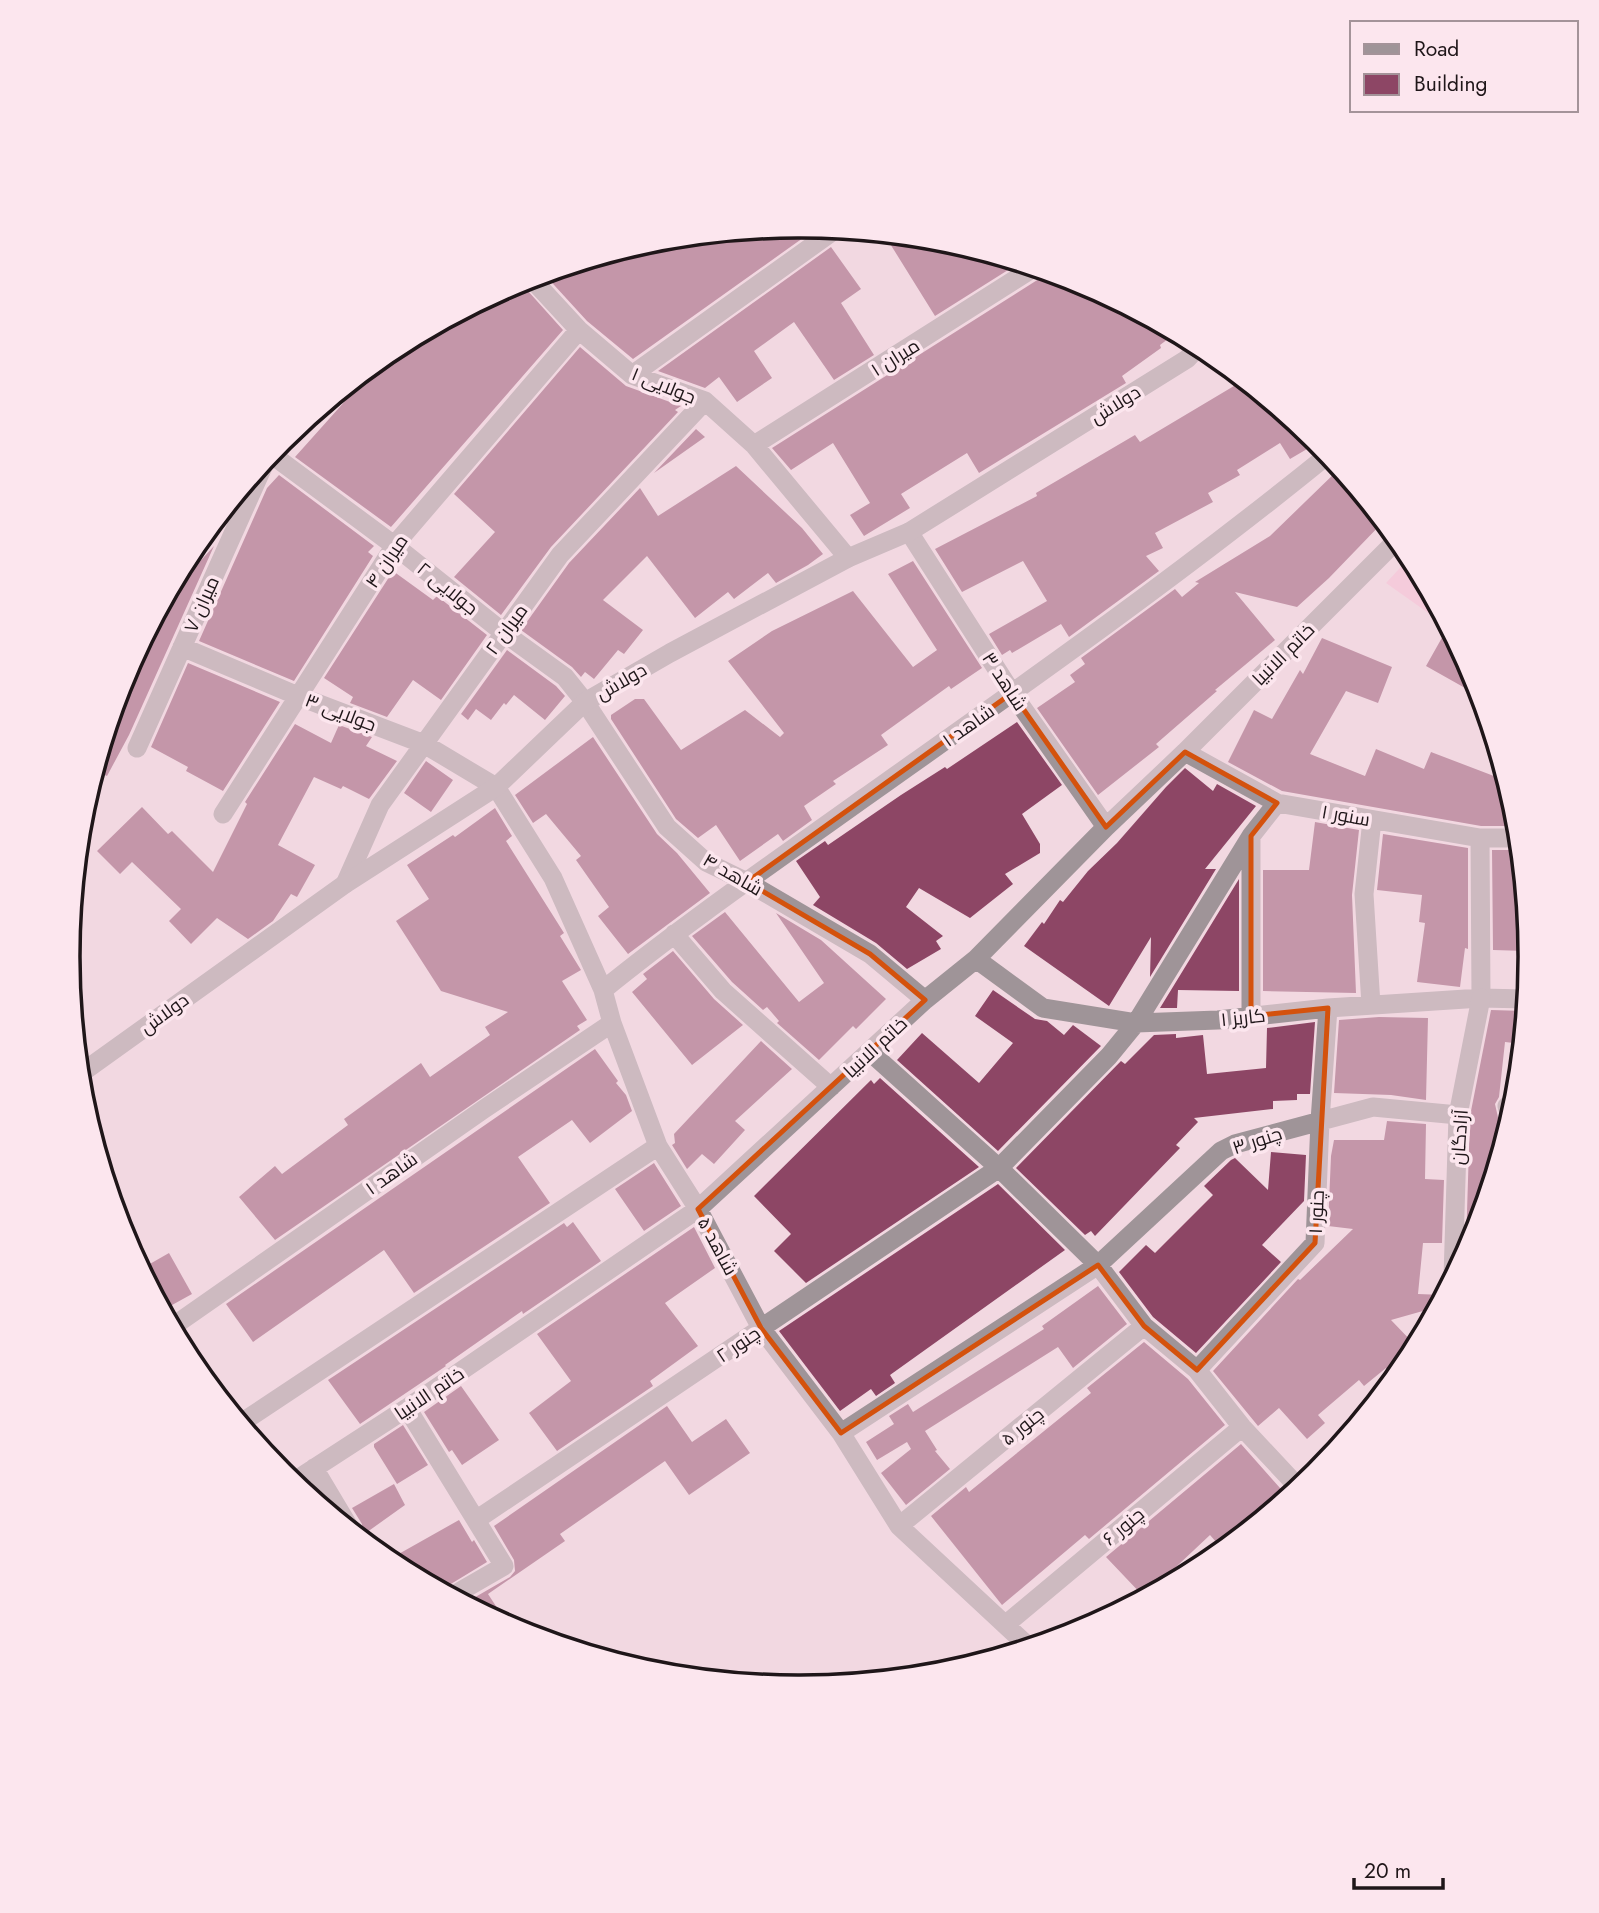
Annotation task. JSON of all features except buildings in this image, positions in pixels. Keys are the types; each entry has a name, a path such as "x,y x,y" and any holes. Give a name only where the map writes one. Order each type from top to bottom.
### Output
{"street":[{"path":"632,375 823,238"},
{"name":"میران ۱","path":"754,445 1024,274"},
{"name":"جولایی ۱","path":"539,287 579,330 632,375 705,401 754,445 848,558"},
{"name":"میران ۴","path":"223,814 395,545 579,330"},
{"name":"دولاش","path":"90,1067 345,884 496,787 586,702 670,653 848,558 909,532 1190,354"},
{"name":"میران ۲","path":"345,884 380,805 560,555 705,401"},
{"name":"شاهد ۱","path":"603,990 674,934 1012,694 1265,506 1320,461"},
{"name":"جولایی ۲","path":"278,462 395,545 504,633 565,677 586,702"},
{"name":"میران ۷","path":"137,748 254,488"},
{"name":"شاهد ۳","path":"909,532 1012,694 1106,827"},
{"name":"خاتم الانبیا","path":"302,1476 407,1408 698,1209 925,1000 976,959 1390,547"},
{"name":"جولایی ۳","path":"181,647 298,696 424,744 496,787"},
{"name":"شاهد ۴","path":"586,702 667,827 706,862 747,882 870,954 925,1000"},
{"name":"سنور ۱","path":"1185,752 1277,803 1480,838 1508,838"},
{"name":"شاهد ۵","path":"496,787 552,878 603,990 612,1023 658,1146 698,1209 761,1328 841,1433 899,1526 1021,1640"},
{"name":"چنور ۲","path":"476,1520 999,1168 1109,1056 1136,1023 1251,836 1277,803"},
{"path":"1371,1005 1364,894 1372,820"},
{"path":"1251,836 1251,1017"},
{"name":"آزادگان","path":"1454,1254 1458,1115 1481,998 1480,838"},
{"path":"674,934 723,990 831,1087"},
{"name":"کاریز ۱","path":"976,959 1043,1008 1136,1023 1218,1020 1371,1005 1481,998 1517,999"},
{"name":"چنور ۱","path":"1197,1370 1315,1243 1328,1009"},
{"name":"شاهد ۱","path":"180,1321 612,1023"},
{"path":"870,1052 999,1168 1098,1265 1144,1326 1197,1370 1242,1427 1292,1480"},
{"name":"چنور ۳","path":"841,1433 1098,1265 1221,1151 1236,1144 1373,1107 1458,1115"},
{"path":"248,1418 658,1146"},
{"name":"چنور ۵","path":"899,1526 1144,1326"},
{"path":"407,1408 504,1566 461,1591"},
{"name":"چنور ۶","path":"1005,1625 1242,1427"},
{"path":"314,1468 337,1507"}],"highlighted area":[{"path":"1012,693 1106,827 1185,752 1277,803 1251,836 1251,1016 1328,1008 1315,1243 1197,1370 1144,1326 1098,1265 841,1433 761,1328 698,1209 925,1000 870,954 747,882"}],"shaded area":[{"path":"1402,565 1432,616 1386,583"}]}
